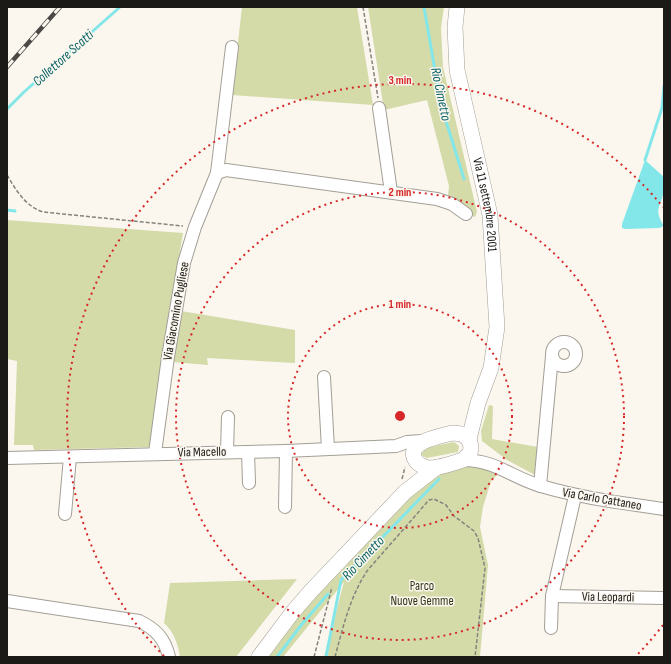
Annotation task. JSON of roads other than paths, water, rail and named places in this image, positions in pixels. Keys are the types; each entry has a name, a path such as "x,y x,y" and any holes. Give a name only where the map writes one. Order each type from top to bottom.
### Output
{"main road":[{"name":"Via 11 settembre 2001","path":"457,7 455,27 457,70 483,179 493,241 498,327 492,368 478,403 468,449"},
{"name":"Via 11 settembre 2001","path":"452,434 467,420 478,403"},
{"name":"Via 11 settembre 2001","path":"422,441 460,433 468,449"},
{"path":"405,492 415,458 414,450 422,441"},
{"path":"259,657 292,613 405,492 437,467 468,449"},
{"path":"415,458 421,466 429,468 437,467"}],"street":[{"name":"Via Giacomino Pugliese","path":"155,453 168,357 184,263 195,227 217,173 232,48"},
{"path":"379,108 391,192"},
{"path":"217,173 226,170 437,198 452,204 466,214"},
{"path":"540,486 554,365"},
{"path":"324,377 328,449"},
{"path":"227,452 228,417"},
{"name":"Via Macello","path":"7,458 155,453 286,451 396,446 422,441"},
{"name":"Via Macello","path":"396,446 415,458"},
{"name":"Via Carlo Cattaneo","path":"468,449 491,463 540,486 575,496 664,509"},
{"path":"285,507 286,451"},
{"path":"248,452 249,483"},
{"path":"65,514 70,457"},
{"path":"551,628 552,596 575,496"},
{"name":"Via Leopardi","path":"552,596 664,598"},
{"path":"7,601 139,621 160,635 167,648 169,657"}],"water":[{"path":"645,160 664,177 663,196 658,212 664,226 659,228 625,229 622,228 622,224"}],"waterway":[{"name":"Collettore Scatti","path":"7,109 24,92 120,7"},
{"name":"Rio Cimetto","path":"424,7 441,105 464,179"},
{"path":"645,160 662,108 664,86"},
{"path":"7,210 15,211"},
{"name":"Rio Cimetto","path":"326,657 341,580 439,479"},
{"path":"277,657 302,624 328,594"}],"railway":[{"path":"7,67 60,7"}],"park label":[{"name":"Parco Nuove Gemme","path":"422,594"}]}
